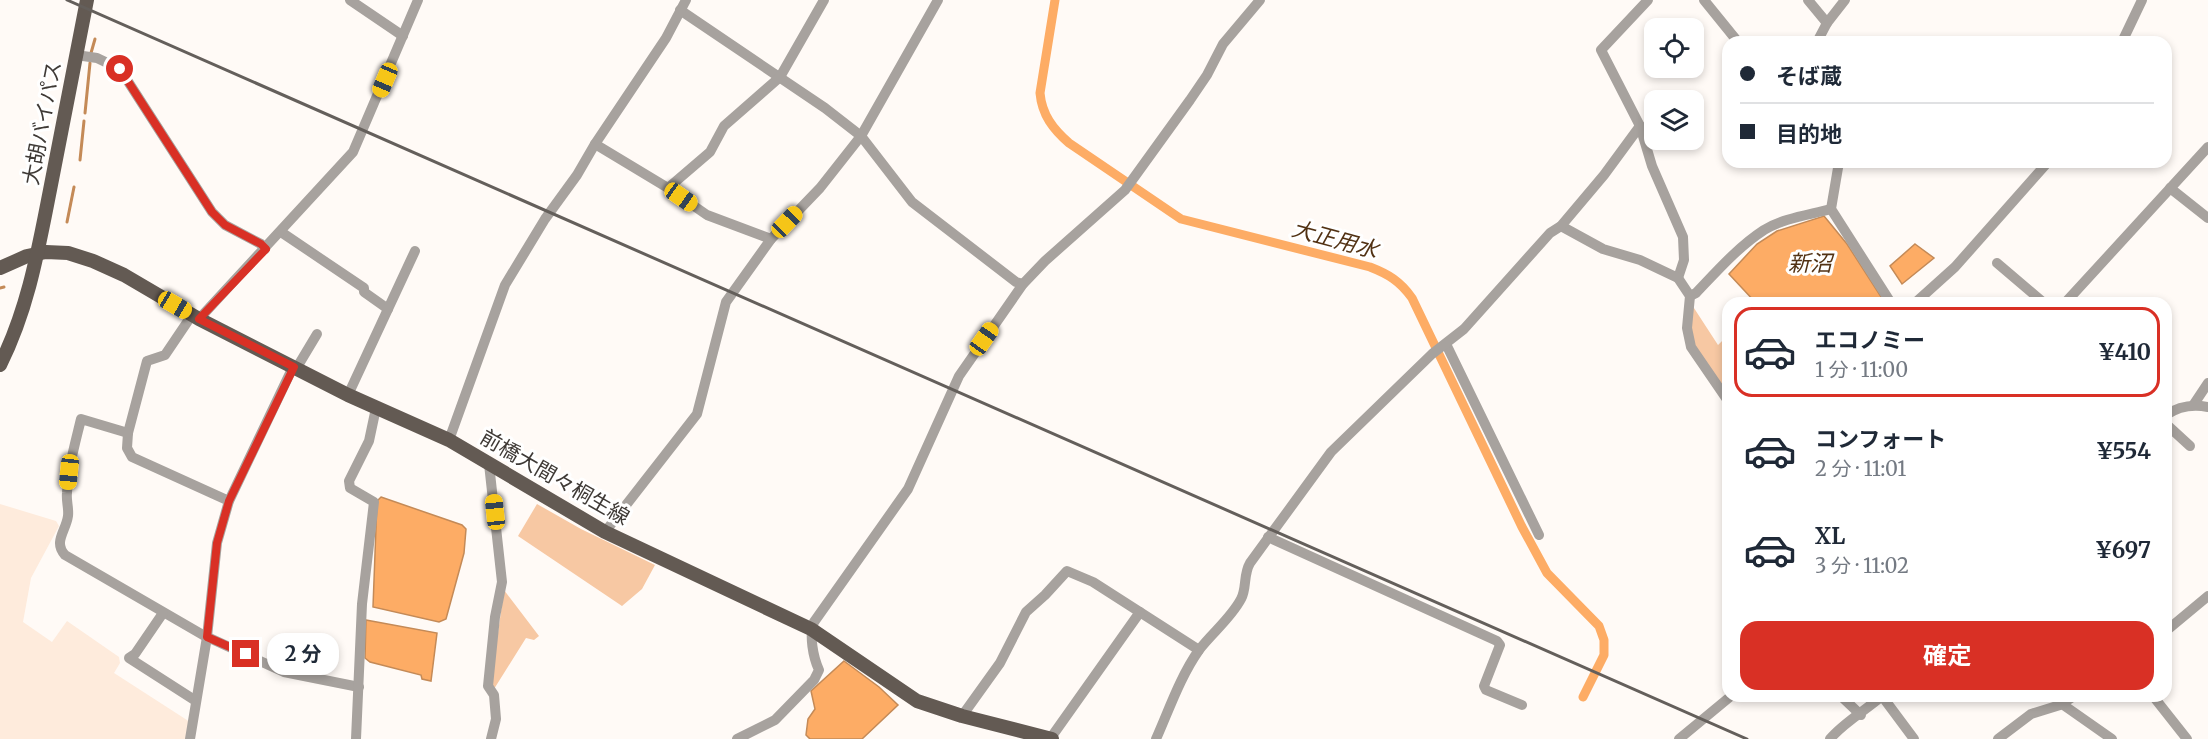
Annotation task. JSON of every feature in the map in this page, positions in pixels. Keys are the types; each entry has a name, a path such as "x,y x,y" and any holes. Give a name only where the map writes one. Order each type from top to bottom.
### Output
{"main road":[{"name":"大胡バイパス","path":"0,366 22,316 37,253 87,0"},
{"name":"前橋大間々桐生線","path":"37,253 56,252 79,256 124,275 196,317 348,395 449,440 605,532 811,629 902,692 929,706 1051,739"},
{"path":"0,268 37,253"}],"street":[{"path":"350,0 403,36"},
{"path":"229,501 132,457 127,448 128,433 147,361 165,356 196,317 266,249 353,152 418,0"},
{"path":"668,188 710,152 724,126 780,77 824,0"},
{"path":"605,532 697,414 726,302 771,239 820,188 861,136 938,0"},
{"path":"736,739 775,720 814,680 819,670 811,629 814,622 908,489 959,376 1023,284 1045,261 1125,190 1207,75 1223,44 1260,0"},
{"path":"1648,0 1601,50 1640,126 1652,166 1683,237 1684,260 1678,278"},
{"path":"1704,0 1733,36"},
{"path":"1808,0 1827,23"},
{"path":"1820,36 1845,0"},
{"path":"2125,36 2142,0"},
{"path":"449,440 505,285 545,219 577,175 666,38 683,5 861,136 912,202 1016,282 1023,284"},
{"path":"76,55 97,58 120,69 212,212 225,225 266,249"},
{"path":"1156,739 1189,666 1199,650 1241,599 1246,569 1331,452 1432,354 1464,329 1550,233 1561,226 1640,126"},
{"path":"595,144 668,188 707,215 771,239"},
{"path":"2070,297 2208,147"},
{"path":"1838,168 1830,209 1887,297"},
{"path":"1922,297 1955,267 2043,168"},
{"path":"2170,188 2208,218"},
{"path":"1690,296 1696,293 1729,259 1765,230 1784,221 1830,209"},
{"path":"1561,226 1604,249 1640,261 1678,278 1690,296 1687,327 1691,347 1722,392"},
{"path":"281,232 364,288 364,292 388,309"},
{"path":"348,395 415,251"},
{"path":"1997,263 2037,297"},
{"path":"190,739 207,637 217,543 229,501 295,368 316,334"},
{"path":"1444,345 1539,536"},
{"path":"2194,404 2208,384"},
{"path":"2172,411 2194,404 2208,407"},
{"path":"356,739 362,604 374,502 350,488 349,481 369,441 376,408"},
{"path":"128,433 81,419 69,472 66,496 68,517 59,546 65,555 207,637 284,672 359,687"},
{"path":"2172,430 2190,446"},
{"path":"489,464 502,582 495,616 488,686 494,695 496,719 491,739"},
{"path":"1268,537 1497,641 1500,645 1484,686 1486,690 1522,705"},
{"path":"962,716 1000,663 1026,612 1067,571 1093,582 1199,650"},
{"path":"2172,626 2208,596"},
{"path":"1051,739 1140,612"},
{"path":"163,613 135,654 129,658 196,701"},
{"path":"1681,738 1724,702"},
{"path":"1847,702 1861,715"},
{"path":"1830,739 1837,730 1861,715 1875,702"},
{"path":"1886,702 1914,739"},
{"path":"1998,739 2031,714 2063,702"},
{"path":"2158,702 2187,739"},
{"path":"2058,705 2100,739"},
{"path":"2058,705 2112,739"}],"shaded area":[{"path":"1692,305 1718,345 1722,341 1722,388 1693,346 1690,328"},
{"path":"0,504 56,521 59,526 31,578 23,622 52,642 67,621 119,657 120,663 114,673 190,722 187,739 0,739"},
{"path":"537,504 581,529 655,565 642,589 622,606 518,536"},
{"path":"504,590 539,636 534,640 526,638 494,689 491,683"}],"water":[{"name":"新沼","path":"1824,216 1847,244 1881,297 1750,297 1729,274 1757,244 1777,231"},
{"path":"1915,244 1934,258 1902,284 1890,266"},
{"path":"381,497 462,525 466,529 464,553 446,619 439,622 373,607 377,501"},
{"path":"366,620 437,633 431,681 422,679 421,675 370,662 365,658"},
{"path":"844,661 879,687 898,705 862,739 810,739 806,735 808,719 815,709 811,691"}],"waterway":[{"name":"大正用水","path":"1055,0 1040,93 1049,121 1069,143 1181,219 1370,267 1393,279 1412,298 1522,527 1547,573 1599,626 1604,640 1604,655 1583,697"},
{"path":"91,53 95,39"},
{"path":"85,113 90,63"},
{"path":"80,160 84,121"},
{"path":"67,222 74,187"},
{"path":"0,288 4,287"}],"railway":[{"path":"67,0 1747,739"}],"route":[{"path":"120,69 212,212 225,225 266,249 199,319 294,367 229,501 217,543 207,637 246,654"}]}
